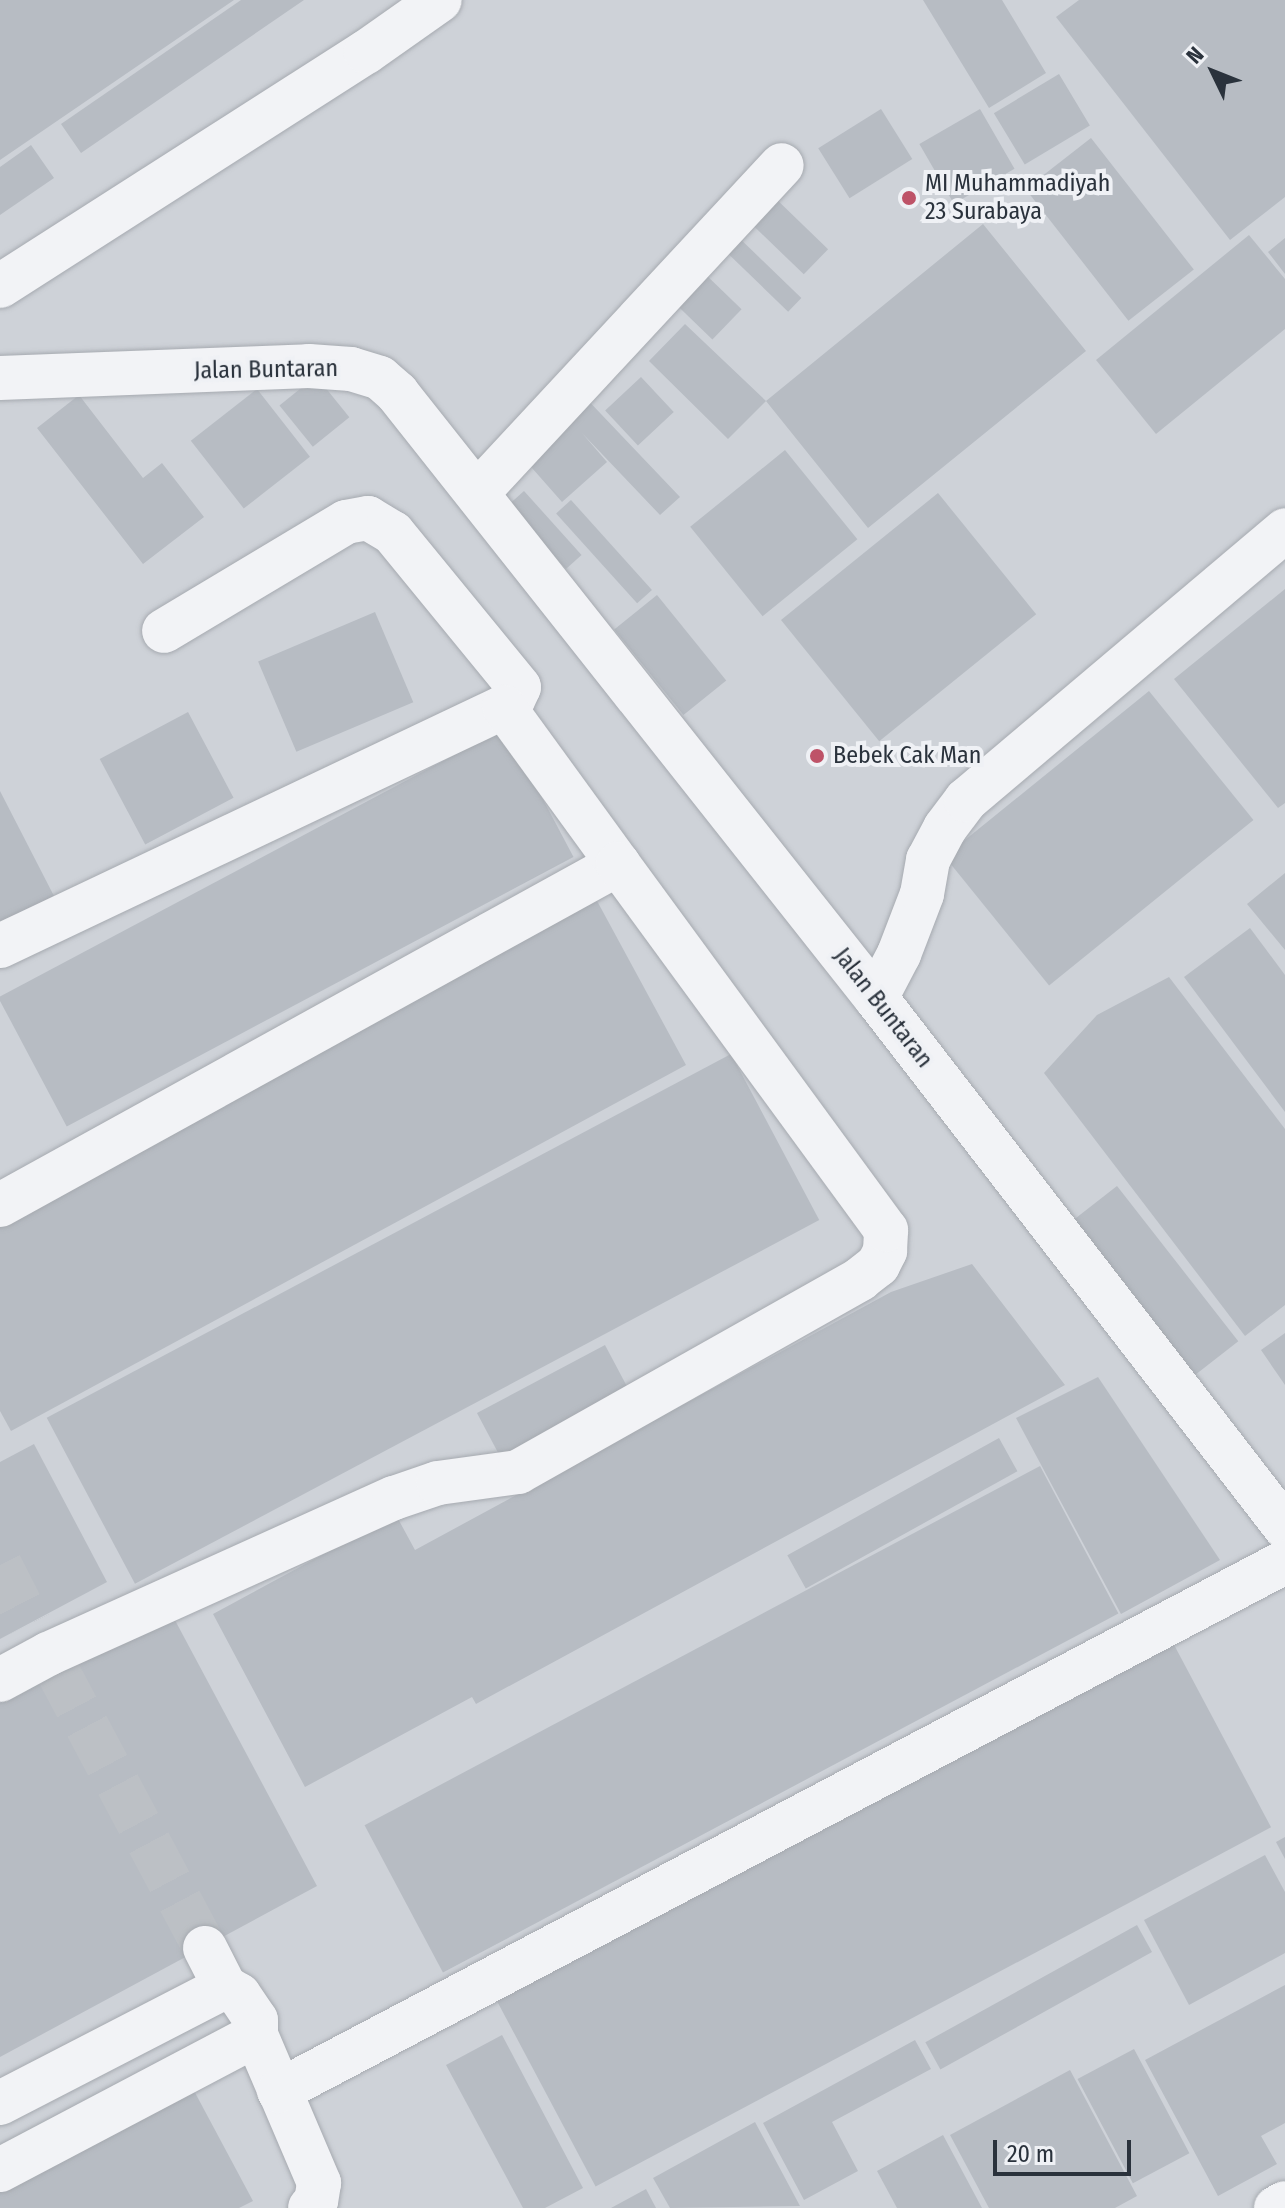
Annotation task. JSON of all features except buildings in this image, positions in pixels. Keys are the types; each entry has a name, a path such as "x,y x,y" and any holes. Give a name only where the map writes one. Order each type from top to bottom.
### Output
{"street":[{"path":"0,286 366,52 440,0"},
{"path":"478,492 782,165"},
{"name":"Jalan Buntaran","path":"0,378 309,366 351,369 380,378 397,393 876,998 1285,1527"},
{"path":"0,946 504,707 513,700 519,687 393,533 368,518 346,522 164,631"},
{"path":"876,998 904,942 922,894 928,860 945,828 966,800 1285,530"},
{"path":"0,1680 45,1649 394,1498 438,1483 518,1472 860,1279 878,1265 885,1251 886,1230 504,707"},
{"path":"0,1205 618,864"},
{"path":"279,2091 1285,1562"},
{"path":"205,1948 225,1987 239,1995 256,2020 256,2035 319,2183 316,2201 310,2208"},
{"path":"0,2103 225,1987"},
{"path":"0,2170 256,2035"},
{"path":"1276,2208 1285,2203"}],"shaded area":[{"path":"0,0 1285,0 1285,2208 0,2208"}],"tunnel":[{"path":"0,1565 30,1624"},
{"path":"56,1668 205,1948"}],"place":[{"name":"MI Muhammadiyah 23 Surabaya","path":"909,198"},
{"name":"Bebek Cak Man","path":"817,756"}]}
